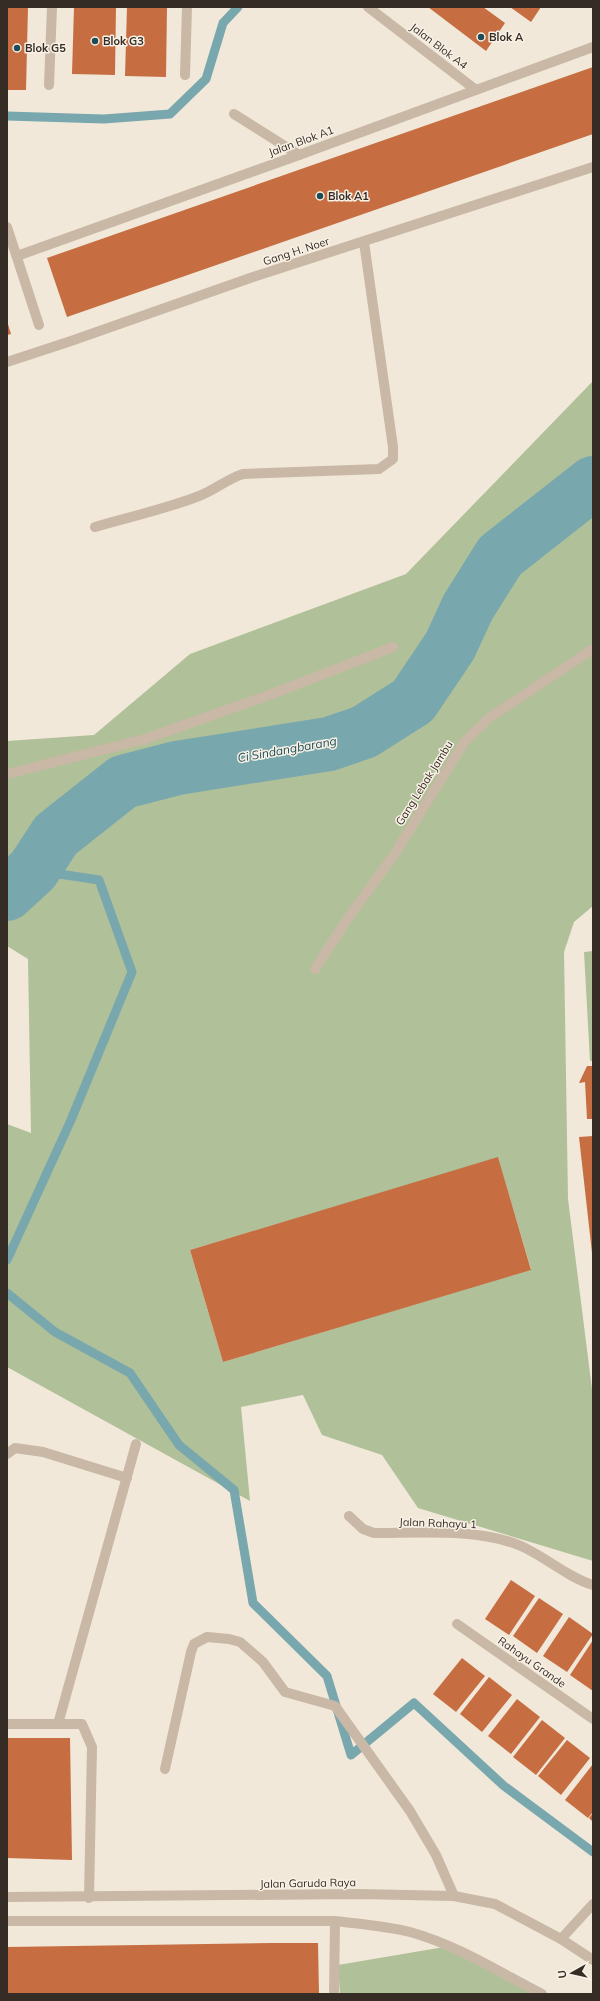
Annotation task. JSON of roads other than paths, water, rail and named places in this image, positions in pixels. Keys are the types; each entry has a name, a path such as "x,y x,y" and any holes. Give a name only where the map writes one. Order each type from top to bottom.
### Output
{"street":[{"path":"49,85 52,7"},
{"path":"185,75 187,7"},
{"name":"Jalan Blok A4","path":"368,7 476,90"},
{"name":"Jalan Blok A1","path":"17,256 299,155 593,47"},
{"path":"234,114 299,155"},
{"name":"Gang H. Noer","path":"7,362 253,277 593,167"},
{"path":"7,227 39,325"},
{"path":"95,527 198,497 215,490 229,478 243,474 379,469 393,459 393,447 364,242"},
{"path":"7,774 145,739 272,694 393,647"},
{"name":"Gang Lebak Jambu","path":"315,969 348,918 394,855 465,741 489,718 593,649"},
{"path":"58,1724 136,1444"},
{"path":"7,1454 15,1448 42,1452 127,1478"},
{"name":"Jalan Rahayu 1","path":"349,1516 363,1530 374,1533 474,1534 520,1545 581,1582 593,1586"},
{"name":"Rahayu Grande","path":"457,1624 593,1719"},
{"path":"165,1769 190,1652 194,1644 207,1638 229,1639 240,1642 263,1662 285,1692 335,1706 410,1811 436,1855 454,1896"},
{"path":"7,1724 82,1724 92,1747 90,1898"},
{"name":"Jalan Garuda Raya","path":"7,1897 90,1898 358,1894 454,1896 494,1904 561,1939 593,1960"},
{"path":"561,1939 593,1904"},
{"path":"7,1921 335,1921 409,1932 450,1946 542,1994"},
{"path":"334,1994 335,1921"}],"waterway":[{"path":"7,116 104,119 170,114 206,79 223,23 238,7"},
{"name":"Ci Sindangbarang","path":"7,894 33,870 56,835 123,782 177,768 329,744 364,732 413,701 450,646 468,607 500,556 593,483"},
{"path":"7,1260 71,1120 132,972 99,880 33,870"},
{"path":"7,1293 55,1332 130,1373 179,1445 234,1490 253,1603 327,1676 351,1755 414,1703 504,1786 593,1852"}],"place":[{"name":"Blok A","path":"481,37"},
{"name":"Blok G3","path":"95,41"},
{"name":"Blok G5","path":"17,48"},
{"name":"Blok A1","path":"320,196"}]}
